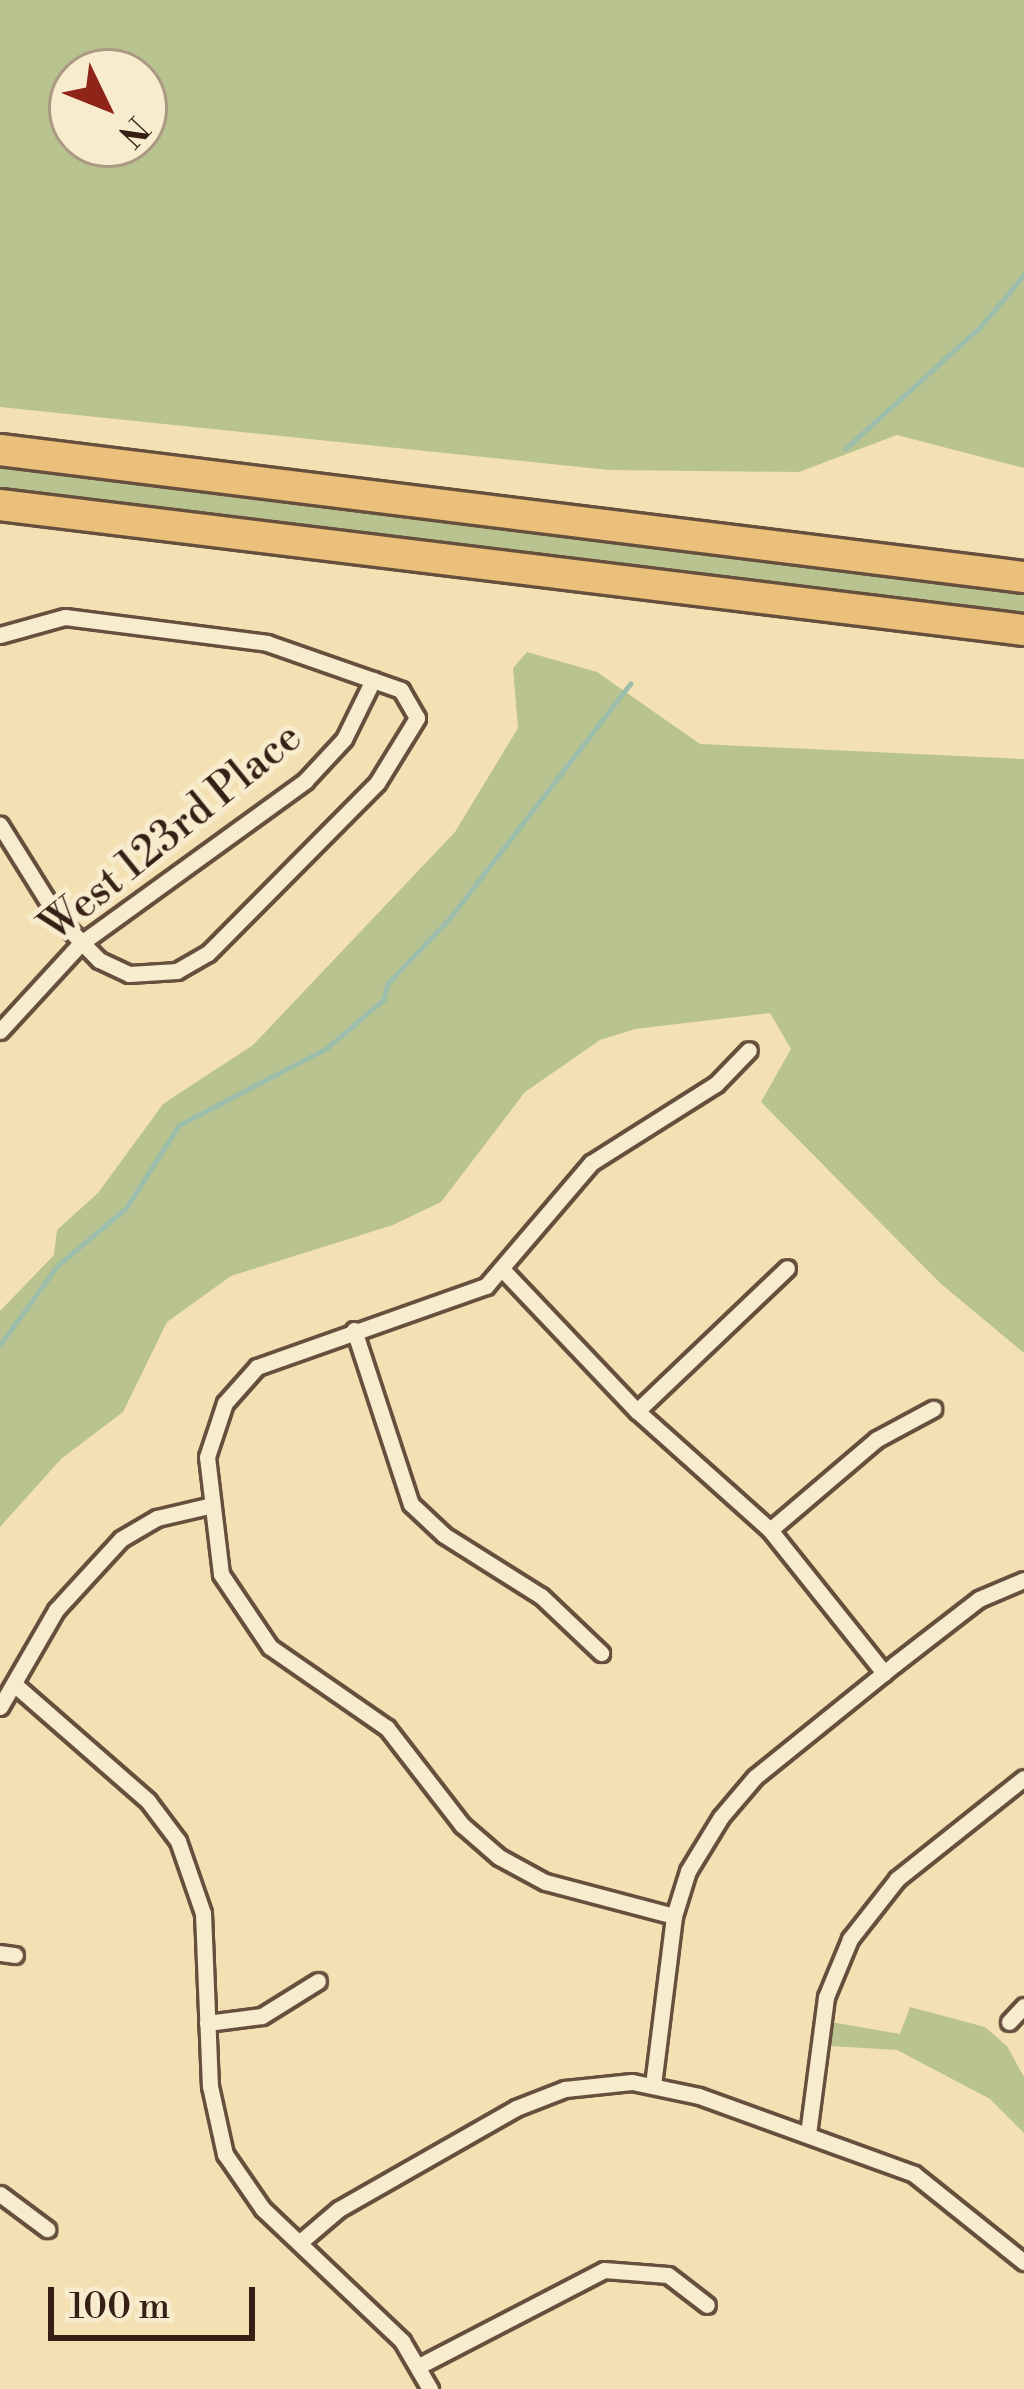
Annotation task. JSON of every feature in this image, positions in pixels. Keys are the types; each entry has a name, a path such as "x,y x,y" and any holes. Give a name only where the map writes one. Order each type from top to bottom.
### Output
{"highway":[{"path":"0,450 1024,577"},
{"path":"0,505 1024,630"}],"street":[{"path":"0,635 65,617 267,643 400,690 416,708 408,742 208,953 177,971 129,974 80,944 0,825"},
{"name":"West 123rd Place","path":"0,1031 80,944 305,781 344,739 373,680"},
{"path":"674,1916 545,1882 472,1835 387,1728 251,1627 221,1574 208,1506 209,1442 233,1391 267,1359 460,1299 503,1270 591,1163 716,1084 749,1049"},
{"path":"637,1411 787,1268"},
{"path":"503,1270 637,1411 770,1530 884,1672"},
{"path":"354,1330 411,1504 444,1535 541,1596 602,1653"},
{"path":"770,1530 877,1439 932,1409"},
{"path":"0,1707 56,1610 122,1539 157,1518 208,1506"},
{"path":"653,2085 674,1916 698,1853 737,1796 979,1599 1024,1580"},
{"path":"14,1684 148,1801 186,1854 203,1913 212,2107 225,2154 253,2198 419,2366 430,2389"},
{"path":"808,2134 826,1996 850,1939 897,1879 1024,1778"},
{"path":"207,2023 262,2016 318,1982"},
{"path":"1009,2022 1024,2006"},
{"path":"299,2242 339,2209 517,2108 565,2089 653,2085 808,2134 933,2184 1024,2262"},
{"path":"0,2194 47,2229"},
{"path":"419,2366 604,2270 668,2275 706,2305"}],"green space":[{"path":"0,0 1024,0 1024,468 897,435 799,472 609,470 0,407"},
{"path":"0,466 1024,590 1024,616 0,492"},
{"path":"527,652 597,672 700,744 1024,759 1024,1353 940,1283 761,1102 791,1049 770,1013 635,1029 600,1040 525,1092 441,1202 393,1225 231,1276 167,1322 123,1412 61,1459 0,1527 0,1311 54,1255 57,1230 98,1193 163,1104 253,1045 455,832 518,728 513,668"},
{"path":"910,2007 985,2027 1007,2046 1024,2077 1024,2133 990,2099 897,2050 830,2046 831,2022 900,2034"}],"waterway":[{"path":"845,449 981,326 1024,275"},
{"path":"0,1345 57,1266 126,1208 179,1125 327,1048 383,1000 388,983 449,919 630,684"}]}
